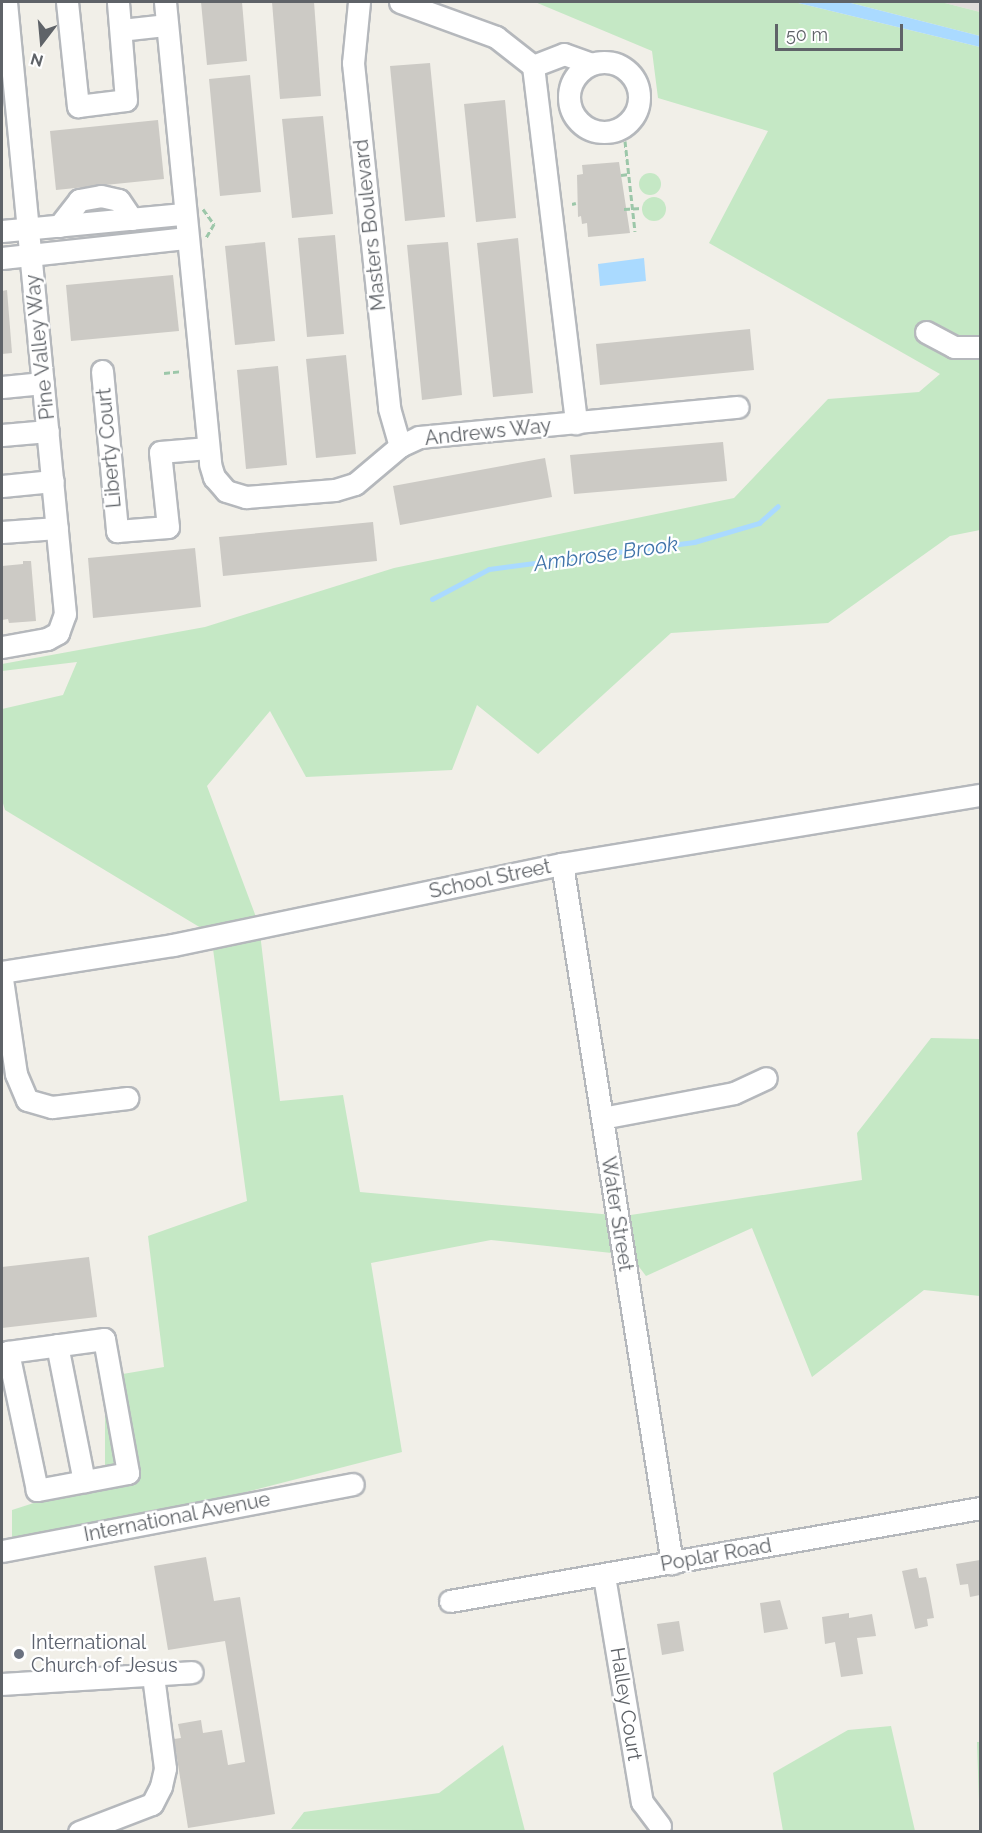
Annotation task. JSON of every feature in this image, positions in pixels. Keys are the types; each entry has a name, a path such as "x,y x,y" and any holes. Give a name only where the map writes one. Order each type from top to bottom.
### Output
{"street":[{"name":"Pine Valley Way","path":"2,647 47,639 58,633 65,614 31,255 8,101 6,2"},
{"path":"67,2 78,106 126,100 118,2"},
{"name":"Andrews Way","path":"165,2 166,25 193,211 208,448 219,484 246,496 336,490 355,484 400,446 419,437 576,423 533,66"},
{"name":"Masters Boulevard","path":"359,2 353,63 389,408 400,446"},
{"path":"400,2 496,37 533,66 564,54 591,64"},
{"path":"121,30 166,25"},
{"path":"2,231 193,211"},
{"path":"2,258 195,238"},
{"path":"926,332 954,347 981,347"},
{"name":"Liberty Court","path":"102,371 117,531 168,527 160,452 208,448"},
{"path":"2,387 43,383"},
{"path":"576,423 738,407"},
{"path":"2,435 48,431"},
{"path":"2,486 52,481"},
{"path":"2,532 57,528"},
{"name":"School Street","path":"2,972 172,945 562,864 981,795"},
{"name":"Water Street","path":"562,864 672,1563"},
{"path":"2,979 16,1074 27,1100 52,1107 127,1098"},
{"path":"602,1118 734,1093 766,1078"},
{"path":"104,1339 128,1473 37,1490 5,1353 104,1339"},
{"path":"57,1345 84,1481"},
{"name":"International Avenue","path":"2,1551 353,1484"},
{"name":"Poplar Road","path":"450,1601 604,1576 981,1508"},
{"name":"Halley Court","path":"604,1576 642,1802 660,1826"},
{"path":"2,1684 192,1672"},
{"path":"79,1832 152,1804 161,1786 165,1768 153,1675"}],"path":[{"path":"625,141 635,231"},
{"path":"621,175 629,174"},
{"path":"624,209 642,208"},
{"path":"193,211 214,224 195,238"},
{"path":"164,373 187,370"}],"shaded area":[{"path":"941,2 980,2 980,12"}],"green space":[{"path":"535,2 794,2 980,47 980,530 950,536 828,623 671,633 538,754 477,705 452,770 306,777 270,711 207,786 259,925 280,1101 343,1095 360,1192 624,1216 862,1180 857,1133 931,1038 980,1039 980,1296 924,1290 812,1377 752,1228 646,1276 630,1255 491,1240 371,1263 402,1452 12,1552 12,1510 105,1480 105,1377 164,1367 148,1236 247,1201 211,934 5,810 2,800 2,709 63,695 77,662 2,671 2,664 205,627 394,568 734,498 828,399 919,392 940,374 709,243 768,131 658,98 652,51"},
{"path":"847,2 941,2 980,12 980,36"},
{"path":"650,173 658,176 661,184 658,192 650,195 642,192 639,184 642,176"},
{"path":"654,197 662,201 666,209 662,217 654,221 646,217 642,209 646,201"},
{"path":"891,1726 915,1831 783,1831 773,1773 848,1730"},
{"path":"977,1742 980,1742 980,1831"},
{"path":"503,1745 525,1831 291,1829 304,1812 439,1793"}],"water":[{"path":"794,2 847,2 980,36 980,47"},
{"path":"644,258 646,281 600,286 598,264"}],"building":[{"path":"201,2 242,2 247,61 207,65"},
{"path":"272,2 314,2 321,96 280,99"},
{"path":"430,63 445,217 405,221 390,66"},
{"path":"250,75 261,192 220,196 209,79"},
{"path":"505,100 516,218 476,222 464,104"},
{"path":"323,116 333,214 292,218 282,119"},
{"path":"158,120 164,179 56,190 50,131"},
{"path":"619,162 630,233 588,237 587,223 582,224 581,216 578,217 577,175 583,174 582,165"},
{"path":"335,235 344,334 307,337 298,238"},
{"path":"518,238 533,393 493,397 477,243"},
{"path":"265,242 275,341 235,345 225,246"},
{"path":"448,242 462,395 422,400 407,245"},
{"path":"173,275 179,331 71,341 66,285"},
{"path":"7,290 12,353 2,354 2,291"},
{"path":"750,329 754,370 600,385 596,344"},
{"path":"346,355 356,454 316,458 306,359"},
{"path":"278,366 287,465 246,469 237,370"},
{"path":"723,442 727,481 574,494 570,455"},
{"path":"545,458 552,497 400,525 393,486"},
{"path":"373,522 377,561 223,576 219,537"},
{"path":"195,548 201,607 93,618 88,558"},
{"path":"23,561 31,561 36,621 9,623 8,619 2,620 2,566 23,564"},
{"path":"89,1257 97,1317 2,1328 2,1267"},
{"path":"206,1557 214,1601 240,1597 275,1814 188,1828 174,1739 181,1738 178,1724 201,1720 203,1733 222,1730 228,1765 245,1762 225,1641 168,1650 154,1566"},
{"path":"980,1560 980,1595 970,1597 968,1584 960,1585 956,1564"},
{"path":"917,1568 919,1578 926,1577 934,1618 927,1619 928,1626 915,1629 902,1571"},
{"path":"780,1600 788,1629 764,1633 760,1603"},
{"path":"849,1613 849,1618 872,1614 876,1636 857,1638 863,1674 841,1677 835,1642 825,1644 822,1617"},
{"path":"679,1621 684,1651 662,1655 657,1624"}],"waterway":[{"name":"Ambrose Brook","path":"432,599 489,569 694,542 759,523 778,506"}],"place":[{"name":"International Church of Jesus","path":"19,1654"}]}
